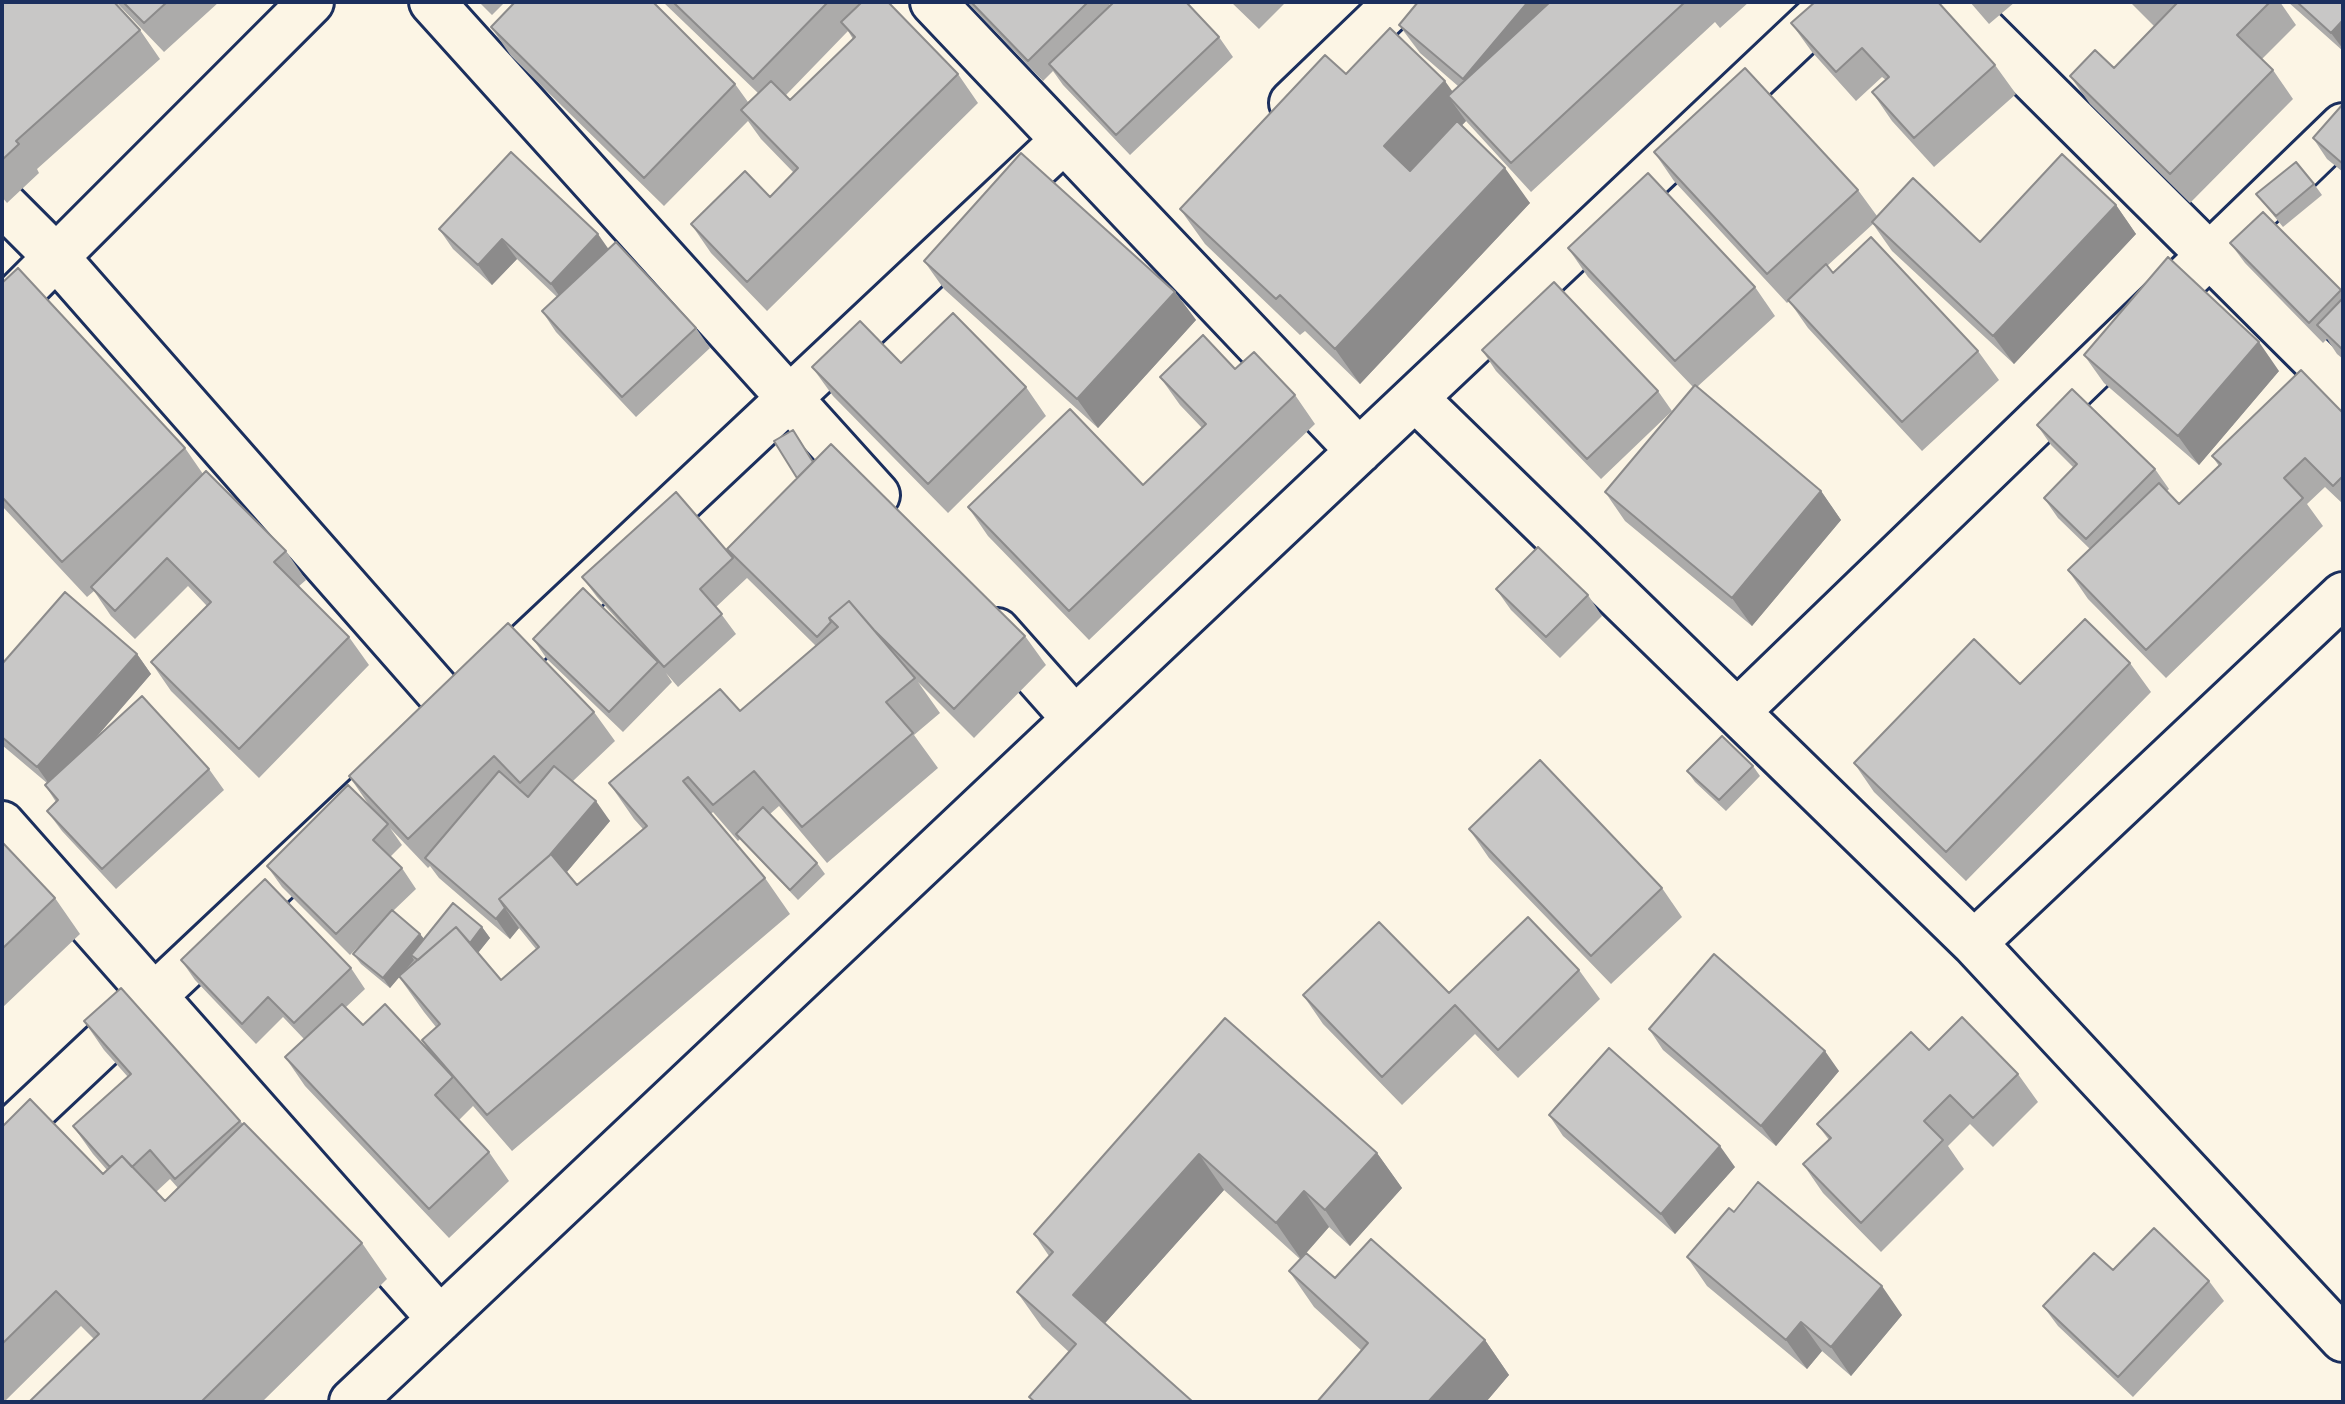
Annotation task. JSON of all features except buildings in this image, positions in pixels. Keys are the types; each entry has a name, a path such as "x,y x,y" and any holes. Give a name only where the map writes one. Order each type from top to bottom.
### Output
{"street":[{"path":"2,311 311,2"},
{"path":"432,2 906,528"},
{"path":"1264,129 1397,2"},
{"path":"352,1402 1834,2"},
{"path":"1955,2 2343,388"},
{"path":"947,7 1063,141 1359,451"},
{"path":"1737,712 2343,126"},
{"path":"2,1139 1063,141"},
{"path":"2,203 56,257 456,712"},
{"path":"1153,236 1186,204"},
{"path":"1415,398 1974,943 2343,1339"},
{"path":"1974,943 2343,595"},
{"path":"970,600 1075,719"},
{"path":"2,824 440,1319"}]}
